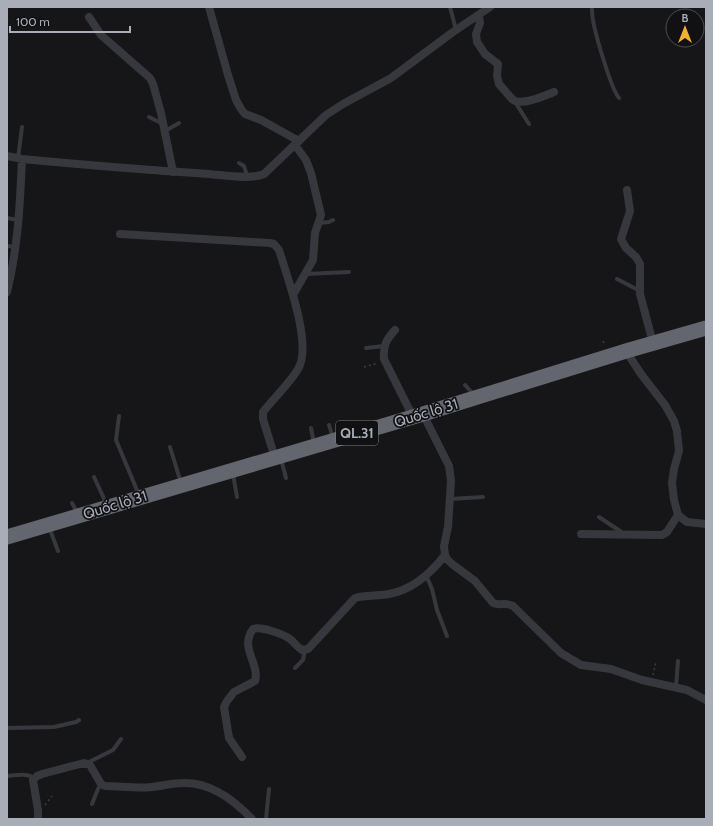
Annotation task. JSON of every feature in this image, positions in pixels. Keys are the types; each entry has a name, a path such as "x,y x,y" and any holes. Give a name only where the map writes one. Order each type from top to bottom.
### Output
{"highway":[{"name":"Quốc lộ 31","path":"7,537 49,525 76,509 108,507 140,498 315,445 418,416 626,351 706,328"}],"street":[{"path":"209,7 228,75 236,100 241,109 245,114 261,120 297,143 311,173 321,215 315,233 313,260 293,295"},
{"path":"7,156 20,159 174,172 260,176 264,174 330,112 391,78 490,7"},
{"path":"479,15 480,23 476,34 477,42 485,54 498,64 497,76 499,84 514,102 536,99 554,92"},
{"path":"89,17 101,35 150,78 153,84 164,127 174,172"},
{"path":"7,292 11,247 19,220 20,159"},
{"path":"627,190 630,211 621,239 626,248 636,257 640,264 640,291 653,343"},
{"path":"120,234 270,243 274,244 280,250 296,306 302,342 302,359 298,369 263,412 262,416 278,457"},
{"path":"395,330 387,338 383,349 385,362 448,466 451,481 448,527 444,546 447,559 475,581 493,603 509,604 513,606 569,659 581,665 589,667 606,667 642,680 687,690 706,700"},
{"path":"626,351 674,421 677,431 679,451 672,477 674,500 678,515 687,522 706,524"},
{"path":"581,534 665,534 678,515"},
{"path":"242,757 229,738 224,707 234,692 255,681 256,675 248,647 251,632 255,628 280,634 291,640 298,648 305,650 310,647 355,598 390,594 410,588 445,555"},
{"path":"38,819 33,780 42,774 87,764 90,765 102,784 105,786 146,787 183,782 203,785 225,796 252,819"}],"lane":[{"path":"450,7 456,30"},
{"path":"592,7 593,20 603,56 614,90 619,98"},
{"path":"514,102 529,124"},
{"path":"149,117 164,127 179,123"},
{"path":"20,159 22,127"},
{"path":"239,163 244,166 248,176"},
{"path":"7,218 19,220"},
{"path":"318,223 333,220"},
{"path":"306,274 349,272"},
{"path":"617,279 640,291"},
{"path":"366,348 384,346"},
{"path":"465,385 477,397"},
{"path":"118,416 116,440 140,498"},
{"path":"329,425 333,440"},
{"path":"311,428 315,445"},
{"path":"170,447 182,485"},
{"path":"278,457 286,478"},
{"path":"232,470 237,497"},
{"path":"94,477 108,507"},
{"path":"450,499 482,497"},
{"path":"599,516 608,524 624,534"},
{"path":"49,525 58,551"},
{"path":"426,574 447,636"},
{"path":"295,668 303,660 305,650"},
{"path":"676,688 678,661"},
{"path":"7,728 54,727 79,720"},
{"path":"87,764 113,750 121,739"},
{"path":"7,776 22,774 30,775 35,778"},
{"path":"92,804 98,789 102,784"},
{"path":"266,819 269,789"}],"path":[{"path":"364,367 385,362"},
{"path":"652,682 656,662"}]}
